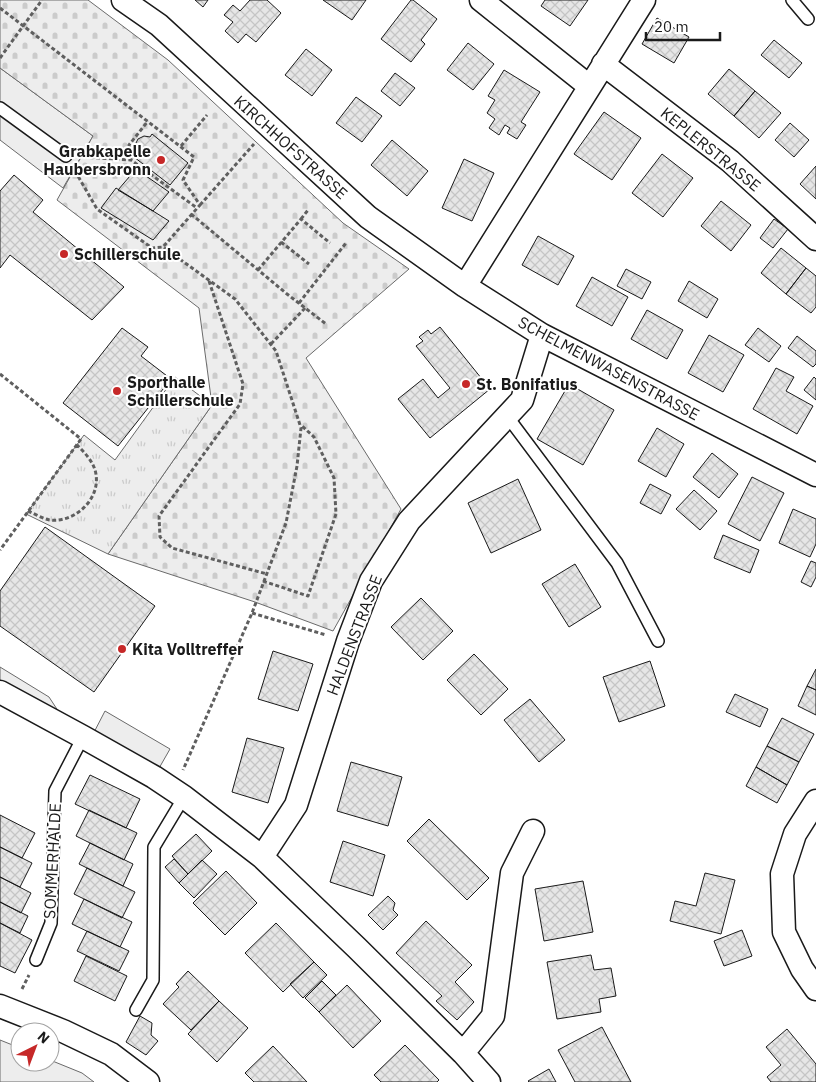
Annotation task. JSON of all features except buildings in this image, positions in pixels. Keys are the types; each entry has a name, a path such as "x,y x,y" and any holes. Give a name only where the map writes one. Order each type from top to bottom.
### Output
{"street":[{"name":"KIRCHHOFSTRASSE","path":"123,0 159,26 368,216 465,286"},
{"path":"481,0 589,86"},
{"path":"465,286 644,0"},
{"name":"KEPLERSTRASSE","path":"603,64 730,161 816,239"},
{"name":"SCHELMENWASENSTRASSE","path":"465,286 542,335 816,475"},
{"name":"HALDENSTRASSE","path":"262,857 296,805 348,641 371,581 408,521 522,400 542,335"},
{"path":"0,692 154,777 262,857 463,1053 489,1082"},
{"path":"816,801 795,834 782,874 784,932 802,969 816,989"},
{"path":"463,1053 493,1016 512,873 533,831"},
{"path":"0,1006 63,1030 111,1054 148,1082"}],"lane":[{"path":"792,0 808,20"},
{"path":"0,108 66,156"},
{"path":"507,416 617,563 658,641"},
{"name":"SOMMERHALDE","path":"36,960 51,923 56,791 83,737"},
{"path":"136,1010 153,980 154,847 179,794"}],"path":[{"path":"0,58 42,0"},
{"path":"0,8 194,157 183,180 198,206"},
{"path":"181,146 207,115"},
{"path":"131,160 129,145 148,121"},
{"path":"164,247 269,126"},
{"path":"66,156 97,209 152,248 164,247 235,299 276,351 301,428 298,466 286,523 179,794"},
{"path":"102,159 131,160 198,206"},
{"path":"258,270 308,210"},
{"path":"191,214 326,324"},
{"path":"301,219 330,243"},
{"path":"282,242 309,264"},
{"path":"299,303 346,243"},
{"path":"209,280 243,384 240,404 159,516 160,537 172,548 267,574"},
{"path":"270,344 305,308"},
{"path":"0,374 81,439 0,550"},
{"path":"264,581 308,596 336,514 334,478 314,437 299,422"},
{"path":"28,511 48,520 61,520 72,516 86,506 94,496 95,470 88,456 76,445"},
{"path":"252,613 348,641"}],"shaded area":[{"path":"0,68 93,136 63,188 0,140"},
{"path":"0,667 49,697 70,729 0,692"},
{"path":"105,711 170,749 154,777 90,740"},
{"path":"0,1040 10,1044 10,1072 60,1072 60,1064 82,1073 94,1082 0,1082"}],"green space":[{"path":"0,0 88,0 168,60 343,223 409,269 306,358 401,509 333,631 255,602 108,554 212,405 199,308 57,200 93,136 0,68"},
{"path":"175,377 212,405 108,554 26,514 84,435 115,460"}],"place":[{"name":"Grabkapelle Haubersbronn","path":"161,160"},
{"name":"Schillerschule","path":"64,254"},
{"name":"St. Bonifatius","path":"466,384"},
{"name":"Sporthalle Schillerschule","path":"117,391"},
{"name":"Kita Volltreffer","path":"122,649"}]}
